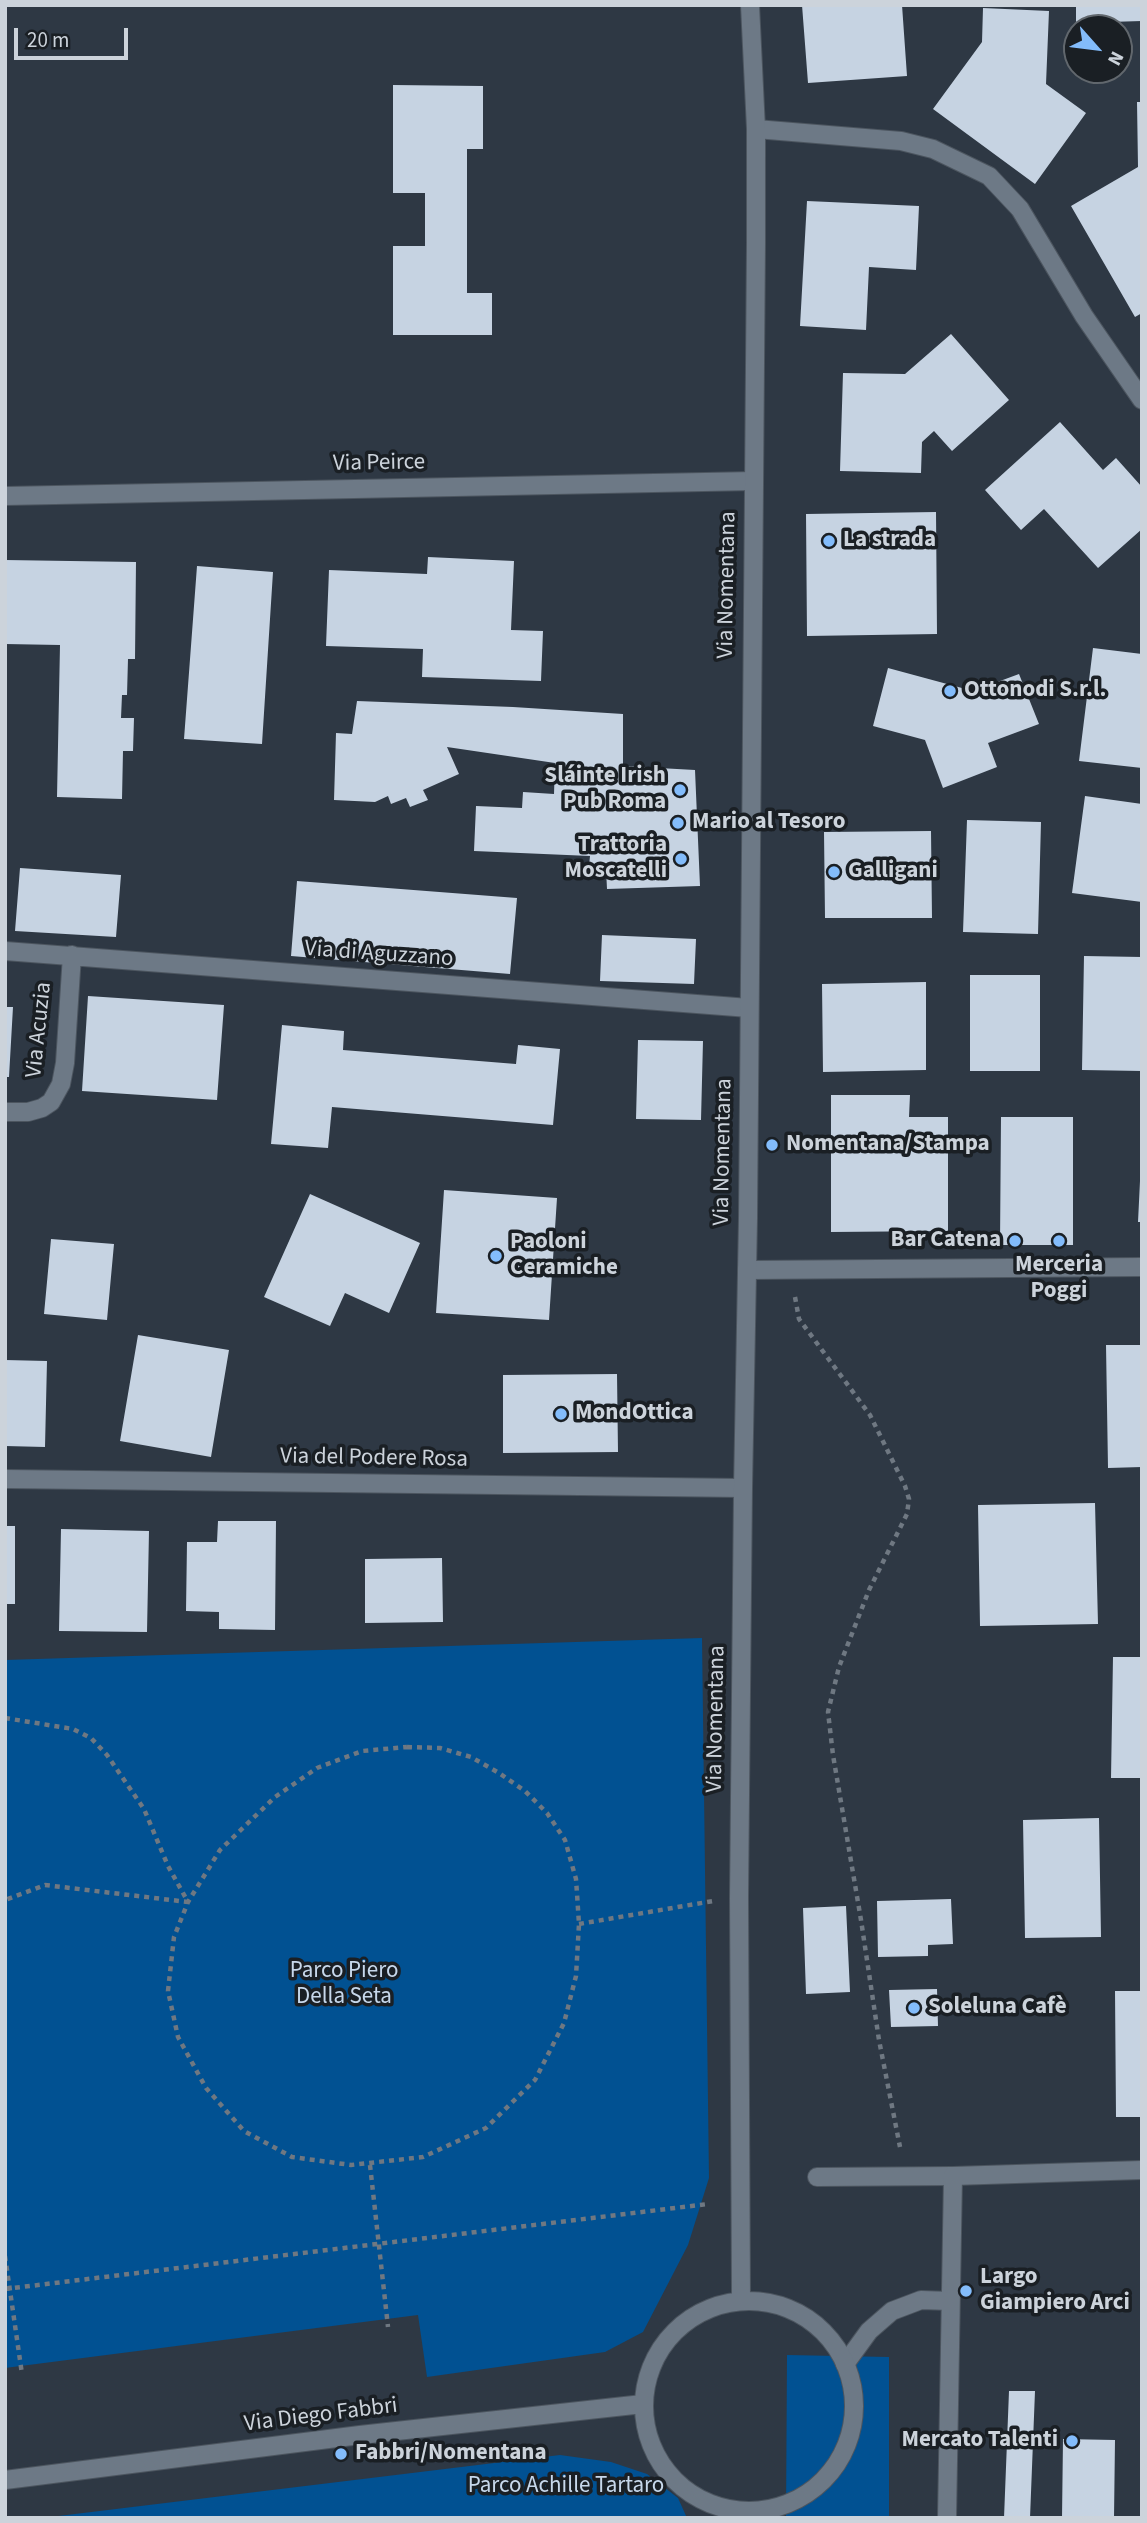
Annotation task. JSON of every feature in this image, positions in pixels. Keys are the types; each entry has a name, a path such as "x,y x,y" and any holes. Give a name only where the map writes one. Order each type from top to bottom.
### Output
{"street":[{"name":"Via Nomentana","path":"741,2300 739,1898 754,481 755,129 750,5"},
{"path":"755,129 901,141 933,149 989,176 1020,209 1084,316 1142,400"},
{"name":"Via Peirce","path":"5,496 754,481"},
{"name":"Via di Aguzzano","path":"5,951 749,1008"},
{"name":"Via Acuzia","path":"5,1112 28,1112 42,1108 51,1101 61,1084 65,1063 72,955"},
{"path":"747,1269 1142,1267"},
{"name":"Via del Podere Rosa","path":"5,1479 743,1488"},
{"path":"817,2177 1142,2170"},
{"path":"947,2518 953,2176"},
{"path":"741,2300 769,2302 793,2311 814,2324 832,2342 845,2364 852,2388 853,2413 849,2438 838,2461 822,2481 802,2497 779,2507 739,2515 704,2502 683,2488 665,2470 652,2448 643,2404 649,2374 659,2351 675,2331 718,2305 741,2300"},
{"path":"845,2364 869,2331 892,2311 921,2300 950,2301"},
{"name":"Via Diego Fabbri","path":"5,2480 360,2435 643,2404"}],"path":[{"path":"792,1268 799,1319 870,1415 909,1499 907,1514 870,1590 839,1667 828,1712 832,1755 861,1920 878,2040 906,2177"},
{"path":"5,1718 73,1729 91,1738 107,1755 144,1810 168,1866 188,1902"},
{"path":"407,1747 440,1748 471,1757 525,1791 547,1813 565,1840 576,1879 579,1924 576,1976 564,2023 535,2080 486,2128 423,2157 351,2165 292,2157 244,2131 206,2088 178,2037 168,1991 174,1937 188,1902 220,1850 275,1797 317,1768 362,1751 407,1747"},
{"path":"5,1900 45,1885 188,1902"},
{"path":"579,1924 739,1898"},
{"path":"370,2165 388,2327"},
{"path":"8,2289 708,2204"},
{"path":"5,2256 22,2374"}],"green space":[{"name":"Parco Piero Della Seta","path":"702,1638 709,2178 688,2245 643,2332 605,2352 427,2377 418,2315 5,2368 5,1660"},
{"path":"787,2355 889,2357 889,2518 786,2518"},
{"name":"Parco Achille Tartaro","path":"560,2455 611,2462 647,2474 678,2498 687,2518 42,2518"}],"building":[{"path":"802,5 902,5 907,76 808,83"},
{"path":"1076,5 1142,5 1142,21 1133,21 1133,14 1076,14"},
{"path":"983,8 1049,11 1046,84 1086,113 1035,184 933,109 982,42"},
{"path":"393,85 483,86 483,149 467,149 467,293 492,293 492,335 393,335 393,246 425,246 425,193 393,193"},
{"path":"1137,102 1142,102 1142,313 1135,317 1071,206 1138,167"},
{"path":"807,201 919,206 916,270 869,267 866,330 800,326"},
{"path":"951,334 1009,400 952,451 934,431 922,442 921,473 840,471 843,373 905,374"},
{"path":"1060,422 1103,470 1116,458 1142,487 1142,529 1098,568 1044,509 1021,530 985,490"},
{"path":"936,512 937,634 807,636 806,514"},
{"path":"428,557 514,561 511,630 543,631 541,681 422,677 423,649 326,646 329,570 427,574"},
{"path":"5,560 136,562 135,659 128,659 127,695 122,695 121,718 134,718 133,751 123,751 122,799 57,797 60,645 5,644"},
{"path":"197,566 273,572 262,744 184,739"},
{"path":"1093,648 1142,654 1142,768 1079,761"},
{"path":"888,668 973,691 1019,674 1039,724 988,743 997,767 943,788 925,740 873,726"},
{"path":"357,701 623,714 623,766 695,770 700,886 607,889 606,869 589,866 590,856 474,851 476,806 522,808 523,792 554,794 555,763 447,747 459,774 423,790 428,800 410,807 406,798 391,804 388,796 375,802 334,800 336,733 352,734"},
{"path":"1085,796 1142,804 1142,902 1072,893"},
{"path":"967,820 1041,822 1038,934 963,932"},
{"path":"931,831 932,918 825,918 824,832"},
{"path":"20,868 121,875 116,937 15,931"},
{"path":"297,881 517,898 510,974 291,956"},
{"path":"602,935 696,939 694,984 600,981"},
{"path":"1084,956 1142,957 1142,1071 1082,1070"},
{"path":"970,975 1040,975 1040,1071 970,1071"},
{"path":"926,982 926,1070 823,1072 822,984"},
{"path":"88,996 224,1005 217,1100 82,1091"},
{"path":"5,1007 13,1007 9,1077 5,1077"},
{"path":"282,1025 344,1031 343,1050 516,1064 518,1045 560,1049 553,1125 332,1107 328,1148 271,1144"},
{"path":"638,1040 703,1041 701,1120 636,1119"},
{"path":"831,1095 910,1095 909,1117 948,1117 948,1231 831,1232"},
{"path":"1001,1117 1073,1117 1073,1245 1000,1245"},
{"path":"1140,1181 1142,1222 1138,1222"},
{"name":"Paoloni Ceramiche","path":"444,1190 557,1198 549,1320 436,1313"},
{"path":"310,1194 420,1243 389,1313 345,1293 330,1326 264,1297"},
{"path":"51,1239 114,1244 107,1320 44,1314"},
{"path":"138,1335 229,1350 211,1457 120,1441"},
{"path":"1106,1345 1142,1345 1142,1467 1108,1468"},
{"path":"5,1360 47,1361 45,1447 5,1446"},
{"name":"MondOttica","path":"617,1374 618,1452 503,1453 503,1375"},
{"path":"1095,1503 1098,1624 980,1626 978,1505"},
{"path":"218,1521 276,1521 275,1630 219,1629 219,1612 186,1611 187,1542 217,1542"},
{"path":"5,1526 15,1526 15,1604 5,1604"},
{"path":"61,1529 149,1531 147,1632 59,1631"},
{"path":"442,1558 443,1622 365,1623 365,1559"},
{"path":"1113,1657 1142,1657 1142,1778 1111,1778"},
{"path":"1099,1818 1101,1937 1025,1938 1023,1820"},
{"path":"951,1899 953,1944 928,1945 928,1956 878,1957 877,1901"},
{"path":"846,1906 850,1992 806,1994 803,1908"},
{"name":"Soleluna Cafè","path":"937,1989 938,2026 891,2027 889,1990"},
{"path":"1115,1991 1142,1991 1142,2117 1116,2117"},
{"path":"1009,2391 1035,2391 1030,2518 1004,2518"},
{"path":"1063,2439 1115,2440 1114,2518 1062,2518"}],"place":[{"name":"La strada","path":"829,541"},
{"name":"Ottonodi S.r.l.","path":"950,691"},
{"name":"Sláinte Irish Pub Roma","path":"680,790"},
{"name":"Mario al Tesoro","path":"678,823"},
{"name":"Trattoria Moscatelli","path":"681,859"},
{"name":"Galligani","path":"834,872"},
{"name":"Nomentana/Stampa","path":"772,1145"},
{"name":"Bar Catena","path":"1015,1241"},
{"name":"Merceria Poggi","path":"1059,1241"},
{"name":"Paoloni Ceramiche","path":"496,1256"},
{"name":"MondOttica","path":"561,1414"},
{"name":"Soleluna Cafè","path":"914,2008"},
{"name":"Largo Giampiero Arci","path":"966,2291"},
{"name":"Mercato Talenti","path":"1072,2441"},
{"name":"Fabbri/Nomentana","path":"341,2454"}]}
